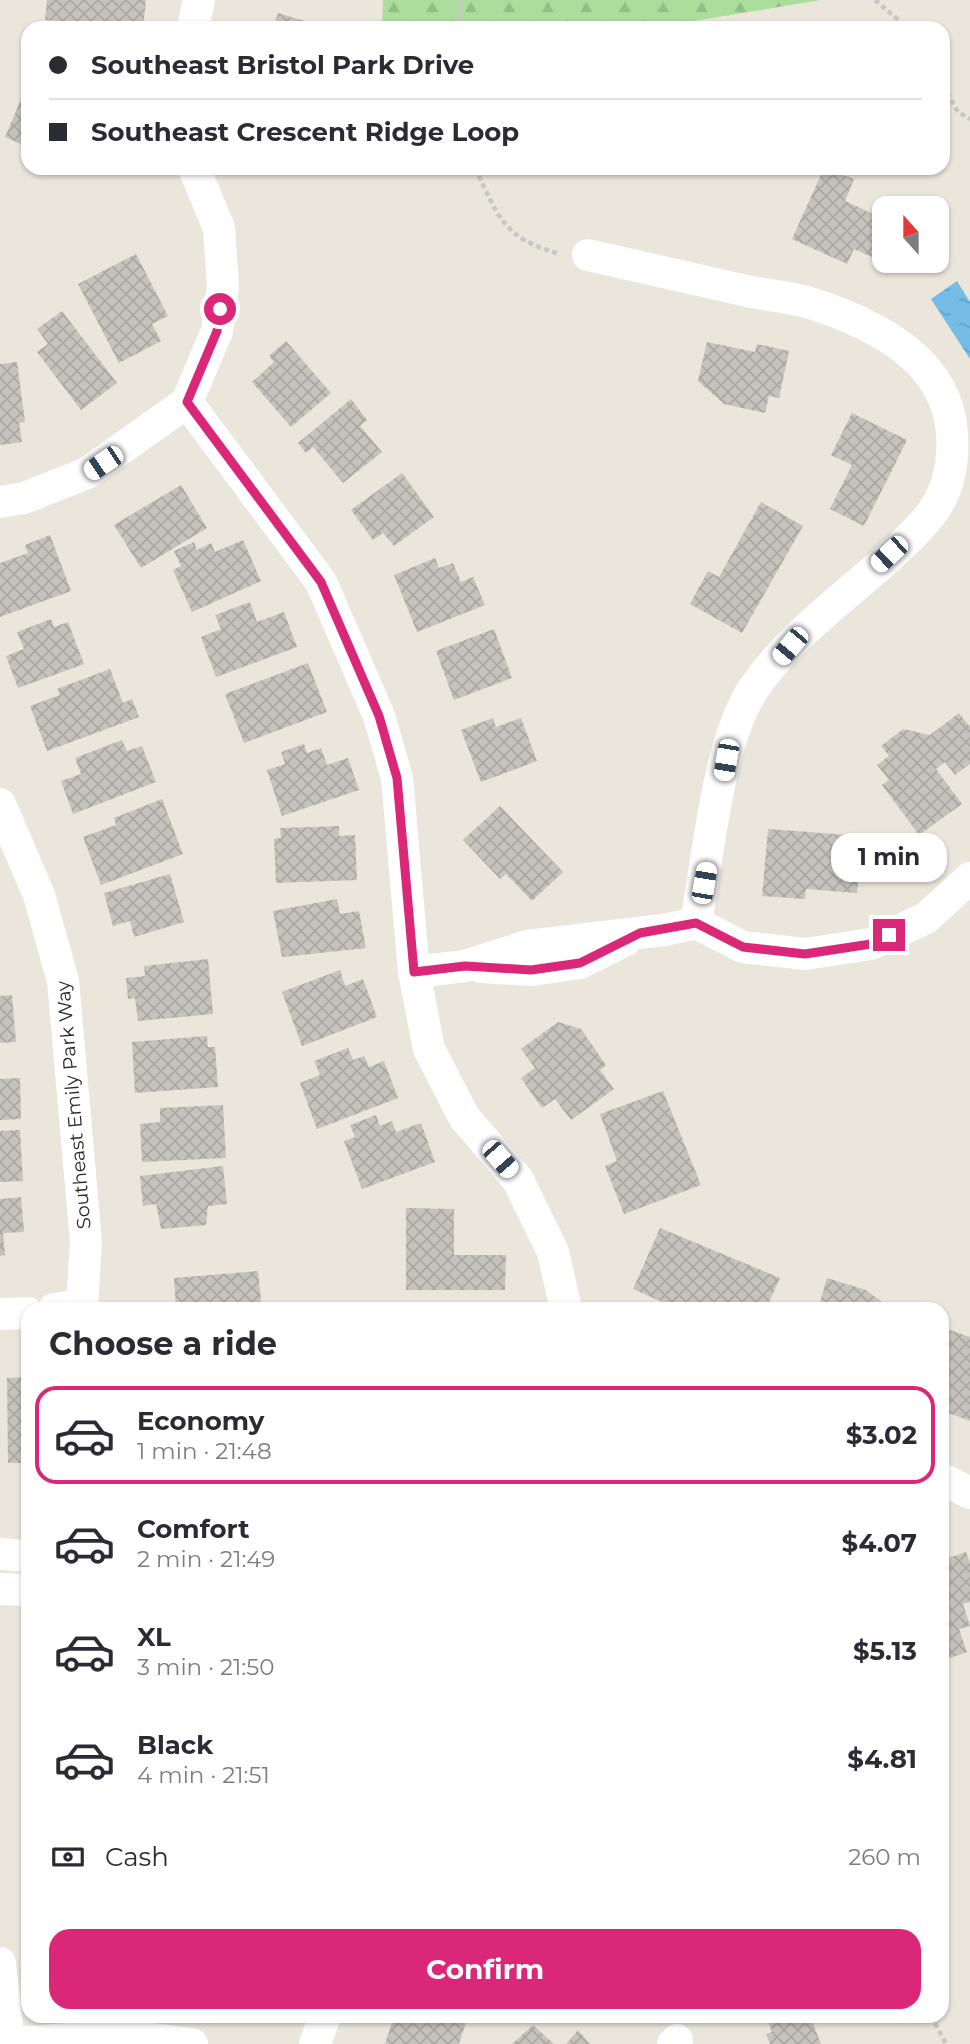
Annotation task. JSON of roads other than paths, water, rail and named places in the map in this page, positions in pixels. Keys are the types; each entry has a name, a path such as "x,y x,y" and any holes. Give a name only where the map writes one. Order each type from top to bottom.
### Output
{"street":[{"path":"194,21 199,0"},
{"path":"0,502 24,498 87,473 187,402 217,331 223,286 219,228 197,175"},
{"path":"588,255 808,303 893,338 925,367 941,395 952,426 954,457 946,488 928,517 790,646 754,689 731,734 696,923"},
{"path":"187,402 321,582 379,716 397,778 414,972 429,1049 464,1117 518,1180 554,1252 565,1302"},
{"name":"Southeast Emily Park Way","path":"0,804 39,895 63,981 86,1242 82,1302"},
{"path":"414,972 465,966 531,970 580,963 640,933 696,923 743,947 805,954 871,944 926,918 970,878"},
{"path":"0,1314 21,1313"},
{"path":"949,1482 970,1493"},
{"path":"0,1554 21,1556"},
{"path":"0,1589 21,1590"},
{"path":"0,1962 6,2043 122,2035 192,2044"},
{"path":"315,2044 322,2023"}],"water":[{"path":"957,281 970,302 970,359 931,299"}]}
